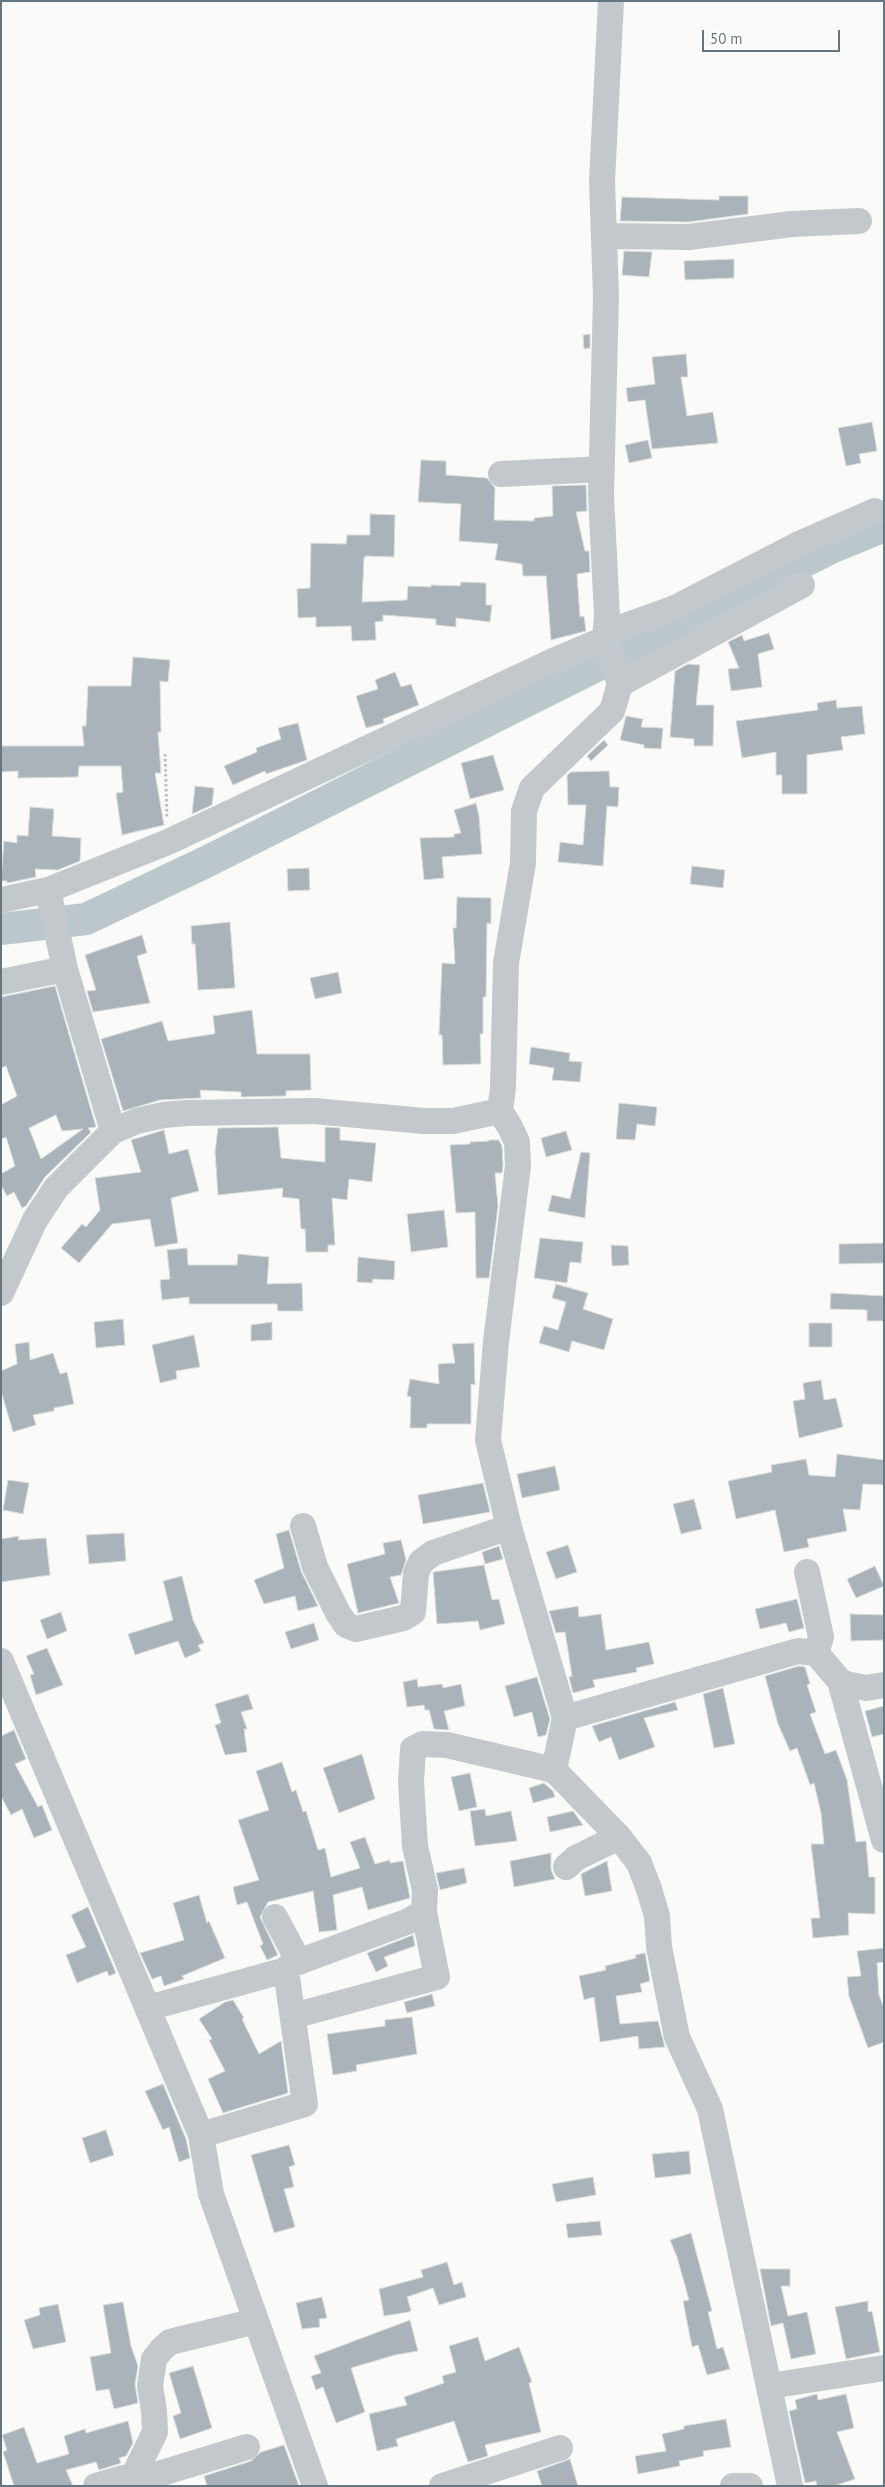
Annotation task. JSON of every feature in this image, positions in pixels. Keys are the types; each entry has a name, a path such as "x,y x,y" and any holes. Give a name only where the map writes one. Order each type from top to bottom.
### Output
{"street":[{"path":"554,1770 565,1718 509,1527 488,1440 496,1341 518,1166 516,1142 510,1127 500,1111 503,1087 506,963 522,863 524,811 532,788 612,711 619,682 607,645 608,616 602,469 606,296 602,181 611,1"},
{"path":"604,236 698,236 792,224 859,221"},
{"path":"501,474 602,469"},
{"path":"1,900 50,895 168,842 553,662 607,645 620,628 675,608 797,545 875,511"},
{"path":"619,682 802,585"},
{"path":"50,895 65,969 113,1131"},
{"path":"1,982 65,969"},
{"path":"1,1293 35,1220 56,1188 113,1131 137,1121 163,1115 188,1113 314,1111 424,1121 453,1121 500,1111"},
{"path":"303,1526 315,1567 338,1613 346,1625 356,1629 403,1618 413,1612 416,1573 421,1562 433,1554 509,1527"},
{"path":"807,1572 821,1637 816,1653"},
{"path":"565,1718 798,1650 816,1653 840,1681 850,1686 866,1688 884,1685"},
{"path":"1,1661 202,2135 211,2194 315,2486"},
{"path":"840,1681 884,1840"},
{"path":"293,2016 437,1977 424,1912 425,1890 414,1836 411,1782 414,1749 423,1744 447,1745 554,1770 619,1837 639,1863 649,1889 657,1916 659,1947 677,2037 710,2108 770,2386 788,2485"},
{"path":"566,1867 576,1858 619,1837"},
{"path":"148,2008 292,1966 416,1918 424,1912"},
{"path":"202,2135 305,2104 293,2016 292,1966 275,1917"},
{"path":"135,2482 155,2432 150,2386 154,2359 170,2342 256,2321"},
{"path":"770,2386 884,2368"},
{"path":"96,2486 123,2478 135,2482 247,2447"},
{"path":"442,2486 560,2448"},
{"path":"733,2486 750,2486"}],"path":[{"path":"165,754 168,842"}],"building":[{"path":"719,196 748,196 748,214 688,222 620,221 622,197 719,200"},
{"path":"624,251 652,252 649,277 622,275"},
{"path":"734,259 734,278 685,280 684,261"},
{"path":"590,334 590,348 584,349 583,335"},
{"path":"686,354 688,377 681,377 687,416 713,412 718,443 652,449 645,400 628,402 626,388 655,384 652,357"},
{"path":"872,422 877,451 859,454 861,463 846,466 838,428"},
{"path":"648,440 652,458 629,463 625,445"},
{"path":"421,460 446,461 446,475 487,478 495,488 494,520 534,521 534,518 553,516 552,486 586,485 587,511 576,512 585,551 589,551 590,572 577,574 580,617 584,616 586,631 551,640 546,576 523,576 522,564 495,560 498,544 459,541 461,504 418,502"},
{"path":"370,514 395,515 394,557 366,556 364,558 362,602 407,600 408,586 460,586 461,582 486,583 486,605 492,605 490,622 456,618 456,627 436,625 436,619 383,615 383,621 375,622 376,640 352,641 351,626 316,627 316,617 298,618 297,589 310,588 311,543 346,544 347,535 370,535"},
{"path":"769,633 774,649 758,654 762,687 731,691 728,669 739,668 728,642 742,635 744,641"},
{"path":"133,657 170,660 168,682 160,681 161,732 158,732 161,773 155,773 164,825 122,835 116,793 123,792 121,766 79,766 78,777 18,778 18,771 1,772 1,746 84,746 82,726 86,726 88,686 131,686"},
{"path":"688,664 700,665 696,705 714,705 713,746 694,746 694,739 670,737 675,671"},
{"path":"395,672 401,687 411,684 419,705 383,719 384,723 366,728 356,696 378,689 375,680"},
{"path":"836,700 837,708 862,706 865,734 841,737 843,750 807,755 807,794 782,794 782,775 776,775 776,752 742,758 736,721 818,710 817,703"},
{"path":"626,716 643,719 641,727 663,728 661,749 644,748 644,745 620,740"},
{"path":"298,723 307,760 266,774 265,771 233,785 224,766 257,752 256,748 281,739 278,728"},
{"path":"604,740 608,745 591,761 587,756"},
{"path":"493,755 504,790 470,799 461,763"},
{"path":"609,771 610,787 619,787 618,807 607,806 603,866 558,862 560,842 583,845 586,805 568,805 567,775 571,772"},
{"path":"195,786 214,788 212,805 192,814"},
{"path":"476,803 482,854 442,857 444,878 424,880 420,838 454,837 454,834 461,833 454,810"},
{"path":"30,807 54,809 52,836 81,838 80,861 58,870 35,869 36,877 7,883 7,881 1,881 4,841 17,843 17,835 28,836"},
{"path":"692,866 725,870 723,888 690,884"},
{"path":"309,868 310,890 288,891 287,869"},
{"path":"457,897 491,898 491,924 487,923 486,997 483,997 483,1034 480,1034 481,1064 443,1065 442,1035 439,1035 442,963 455,964 453,928 456,928"},
{"path":"230,922 235,988 198,990 195,944 192,944 191,926"},
{"path":"142,935 147,953 137,956 150,1003 93,1012 87,991 96,990 85,955"},
{"path":"338,972 342,993 315,999 310,978"},
{"path":"55,986 96,1127 88,1128 91,1132 45,1177 26,1206 22,1208 14,1192 7,1196 1,1185 1,1174 15,1166 6,1137 1,1139 1,1105 17,1096 6,1066 1,1068 1,997","holes":["56,1115 62,1131 83,1129 41,1159 29,1128"]},
{"path":"252,1010 257,1054 310,1054 311,1090 286,1091 286,1096 241,1097 241,1092 200,1090 201,1098 160,1100 123,1111 101,1039 162,1021 168,1041 213,1034 215,1033 213,1016"},
{"path":"531,1047 570,1053 569,1061 582,1062 580,1082 552,1080 554,1068 529,1064"},
{"path":"619,1103 657,1107 655,1126 637,1124 635,1140 616,1139"},
{"path":"278,1127 281,1158 325,1162 325,1127 340,1128 340,1140 376,1143 372,1182 349,1179 347,1200 332,1198 335,1245 328,1245 328,1252 306,1252 305,1229 301,1229 299,1199 282,1197 283,1188 218,1195 215,1152 218,1128"},
{"path":"164,1130 169,1154 188,1149 199,1191 171,1198 178,1243 155,1247 150,1219 112,1224 79,1263 61,1248 82,1224 86,1227 100,1210 95,1178 141,1172 131,1140"},
{"path":"566,1131 572,1150 546,1157 541,1138"},
{"path":"499,1140 502,1146 503,1165 502,1173 495,1173 498,1206 489,1278 476,1278 475,1212 456,1213 450,1145 470,1144 470,1142"},
{"path":"581,1152 590,1153 585,1218 548,1211 552,1195 570,1199"},
{"path":"444,1210 448,1247 411,1252 407,1214"},
{"path":"540,1238 583,1242 581,1263 570,1262 567,1283 534,1278"},
{"path":"884,1243 884,1263 839,1264 839,1244"},
{"path":"611,1245 628,1246 629,1265 612,1266"},
{"path":"187,1248 188,1265 237,1265 238,1254 269,1257 267,1284 302,1283 303,1311 278,1311 277,1304 189,1304 189,1297 162,1300 160,1280 170,1279 167,1250"},
{"path":"358,1257 395,1261 394,1280 373,1279 372,1283 357,1282"},
{"path":"556,1284 588,1293 583,1309 613,1319 604,1350 572,1341 569,1352 539,1343 544,1326 558,1330 566,1302 552,1298"},
{"path":"831,1293 884,1296 884,1321 867,1321 867,1310 830,1309"},
{"path":"123,1319 125,1345 96,1348 94,1322"},
{"path":"272,1322 272,1340 251,1341 251,1325"},
{"path":"809,1323 832,1323 832,1347 809,1347"},
{"path":"194,1335 200,1367 176,1371 177,1379 160,1383 152,1345"},
{"path":"29,1342 30,1360 53,1353 60,1374 67,1372 74,1404 54,1408 54,1411 33,1415 36,1425 13,1432 1,1391 1,1371 17,1364 15,1344"},
{"path":"474,1343 475,1385 471,1384 471,1424 427,1424 427,1428 410,1428 411,1397 407,1396 410,1379 439,1384 438,1364 455,1363 452,1344"},
{"path":"821,1380 824,1400 836,1398 843,1427 799,1438 793,1401 805,1399 803,1383"},
{"path":"837,1454 884,1460 884,1485 863,1484 860,1510 843,1509 847,1531 807,1539 809,1547 784,1552 775,1510 736,1519 728,1481 772,1472 771,1465 806,1459 809,1475 835,1477"},
{"path":"555,1466 560,1490 522,1498 517,1474"},
{"path":"8,1480 29,1483 23,1514 3,1510"},
{"path":"483,1483 490,1512 423,1524 418,1495"},
{"path":"694,1499 702,1529 681,1534 673,1504"},
{"path":"289,1530 301,1571 318,1606 298,1611 295,1596 264,1604 254,1580 284,1568 276,1534"},
{"path":"124,1533 126,1561 89,1564 86,1535"},
{"path":"19,1536 18,1540 46,1538 50,1575 1,1582 1,1539"},
{"path":"401,1540 406,1560 401,1575 390,1577 399,1603 358,1613 347,1564 385,1554 383,1543"},
{"path":"568,1545 577,1572 556,1579 546,1552"},
{"path":"499,1546 503,1559 485,1564 482,1552"},
{"path":"484,1565 492,1600 499,1599 505,1624 480,1630 478,1621 437,1624 433,1572"},
{"path":"875,1566 884,1586 856,1598 847,1579"},
{"path":"182,1576 193,1620 204,1643 198,1645 201,1651 185,1658 178,1641 135,1655 128,1634 173,1620 163,1581"},
{"path":"797,1599 804,1628 789,1632 786,1623 760,1629 755,1609"},
{"path":"578,1606 579,1617 601,1614 606,1650 649,1642 654,1664 636,1668 637,1672 593,1680 595,1687 573,1693 569,1677 572,1676 565,1632 556,1633 549,1611"},
{"path":"61,1612 67,1631 47,1639 40,1620"},
{"path":"850,1614 884,1615 884,1640 851,1641"},
{"path":"314,1623 319,1640 291,1649 285,1632"},
{"path":"47,1648 63,1685 36,1695 30,1675 34,1674 26,1656"},
{"path":"799,1666 805,1667 810,1684 807,1685 816,1712 810,1714 825,1754 836,1750 847,1780 856,1842 866,1841 869,1877 875,1877 875,1914 848,1913 849,1935 813,1938 811,1918 820,1918 811,1844 824,1844 821,1813 814,1783 810,1785 797,1748 790,1751 778,1724 765,1676"},
{"path":"537,1677 550,1719 546,1735 538,1737 532,1712 514,1717 505,1686"},
{"path":"417,1679 418,1687 442,1684 443,1688 461,1684 465,1706 444,1711 449,1730 434,1729 429,1710 425,1710 424,1705 407,1707 403,1682"},
{"path":"723,1688 735,1744 714,1748 703,1694"},
{"path":"248,1694 253,1709 241,1712 247,1729 244,1729 247,1752 225,1755 215,1725 221,1723 215,1704"},
{"path":"675,1702 678,1710 644,1718 655,1747 619,1760 611,1737 599,1742 592,1726"},
{"path":"884,1706 884,1734 872,1737 865,1711"},
{"path":"14,1730 26,1759 15,1764 38,1807 42,1805 52,1830 34,1838 22,1809 11,1815 1,1796 1,1736"},
{"path":"362,1754 375,1799 339,1813 323,1768"},
{"path":"282,1762 292,1792 296,1790 303,1812 306,1811 318,1850 325,1848 331,1877 360,1868 350,1842 365,1837 375,1864 390,1860 390,1863 403,1861 410,1898 368,1910 362,1887 333,1895 337,1930 319,1932 313,1891 268,1902 260,1917 278,1955 267,1960 260,1946 263,1944 247,1902 237,1905 233,1887 259,1880 238,1820 269,1810 256,1771"},
{"path":"470,1773 477,1807 459,1811 451,1777"},
{"path":"544,1783 553,1791 555,1797 533,1803 529,1788"},
{"path":"485,1809 486,1816 511,1811 517,1841 475,1846 470,1811"},
{"path":"573,1811 583,1825 550,1832 547,1817"},
{"path":"551,1853 551,1870 555,1879 514,1887 510,1861"},
{"path":"607,1861 612,1891 585,1896 581,1874"},
{"path":"464,1868 467,1883 440,1890 436,1873"},
{"path":"199,1895 207,1923 209,1921 225,1958 182,1976 184,1979 164,1986 161,1976 152,1979 140,1953 184,1940 173,1903"},
{"path":"88,1907 116,1973 109,1976 107,1971 77,1983 66,1955 86,1947 71,1915"},
{"path":"413,1935 415,1946 384,1957 388,1966 376,1972 367,1953"},
{"path":"884,1948 884,1962 877,1963 879,1995 884,2008 884,2042 868,2048 849,1996 847,1977 861,1976 857,1951"},
{"path":"645,1953 650,1981 640,1984 642,1992 616,1996 620,2024 658,2021 665,2047 639,2049 638,2036 600,2042 594,1997 584,2000 579,1976 606,1970 605,1966 636,1958 635,1955"},
{"path":"432,1994 435,2006 407,2013 404,2002"},
{"path":"233,2000 244,2018 242,2019 259,2054 281,2041 288,2093 223,2113 208,2079 225,2071 209,2040 212,2039 199,2019 225,2002"},
{"path":"412,2017 417,2054 356,2065 357,2071 333,2075 327,2034 385,2026 385,2020"},
{"path":"163,2084 186,2139 190,2158 179,2162 169,2127 163,2130 145,2091"},
{"path":"106,2130 114,2155 90,2163 82,2138"},
{"path":"289,2145 295,2165 289,2167 294,2187 284,2189 295,2227 274,2233 251,2155"},
{"path":"689,2151 691,2174 655,2178 652,2154"},
{"path":"593,2177 596,2195 556,2202 552,2184"},
{"path":"600,2221 602,2235 568,2238 566,2224"},
{"path":"691,2233 712,2311 708,2312 717,2349 723,2347 730,2369 707,2375 698,2345 692,2347 683,2301 689,2300 677,2257 670,2240"},
{"path":"447,2262 454,2285 462,2282 466,2297 439,2305 433,2288 407,2297 411,2310 409,2312 384,2316 379,2289 423,2277 421,2270"},
{"path":"760,2269 790,2269 790,2286 781,2286 788,2316 807,2312 816,2354 791,2359 783,2323 771,2326"},
{"path":"322,2297 327,2318 319,2319 320,2327 302,2329 296,2303"},
{"path":"868,2301 868,2312 872,2311 880,2352 846,2359 835,2307"},
{"path":"123,2302 131,2346 138,2366 135,2384 138,2403 114,2409 109,2389 96,2391 90,2357 111,2353 103,2305"},
{"path":"58,2304 66,2342 33,2349 24,2320 40,2315 39,2308"},
{"path":"410,2320 418,2351 395,2355 351,2368 365,2412 336,2423 323,2387 316,2390 311,2376 321,2373 314,2356"},
{"path":"478,2337 485,2361 519,2347 532,2382 529,2383 541,2432 485,2445 488,2456 468,2462 454,2421 396,2439 398,2446 377,2451 369,2414 407,2405 404,2397 444,2383 442,2376 456,2372 449,2346"},
{"path":"193,2366 212,2428 180,2439 173,2416 181,2413 169,2373"},
{"path":"817,2394 818,2400 846,2394 854,2428 837,2432 855,2479 834,2486 817,2486 816,2481 805,2483 789,2411 797,2409 795,2400"},
{"path":"726,2419 731,2447 703,2451 704,2456 679,2461 680,2466 638,2474 635,2456 666,2451 662,2434 684,2429 684,2426"},
{"path":"128,2421 133,2443 126,2456 119,2458 121,2463 99,2470 96,2462 66,2470 73,2486 14,2486 3,2452 7,2450 2,2435 24,2427 37,2463 69,2454 64,2436 85,2429 86,2433"},
{"path":"284,2445 299,2486 207,2486 204,2476 251,2461 261,2452"},
{"path":"570,2459 578,2486 542,2486 537,2471"}],"waterway":[{"path":"1,929 86,919 206,862 831,548 884,526"}]}
